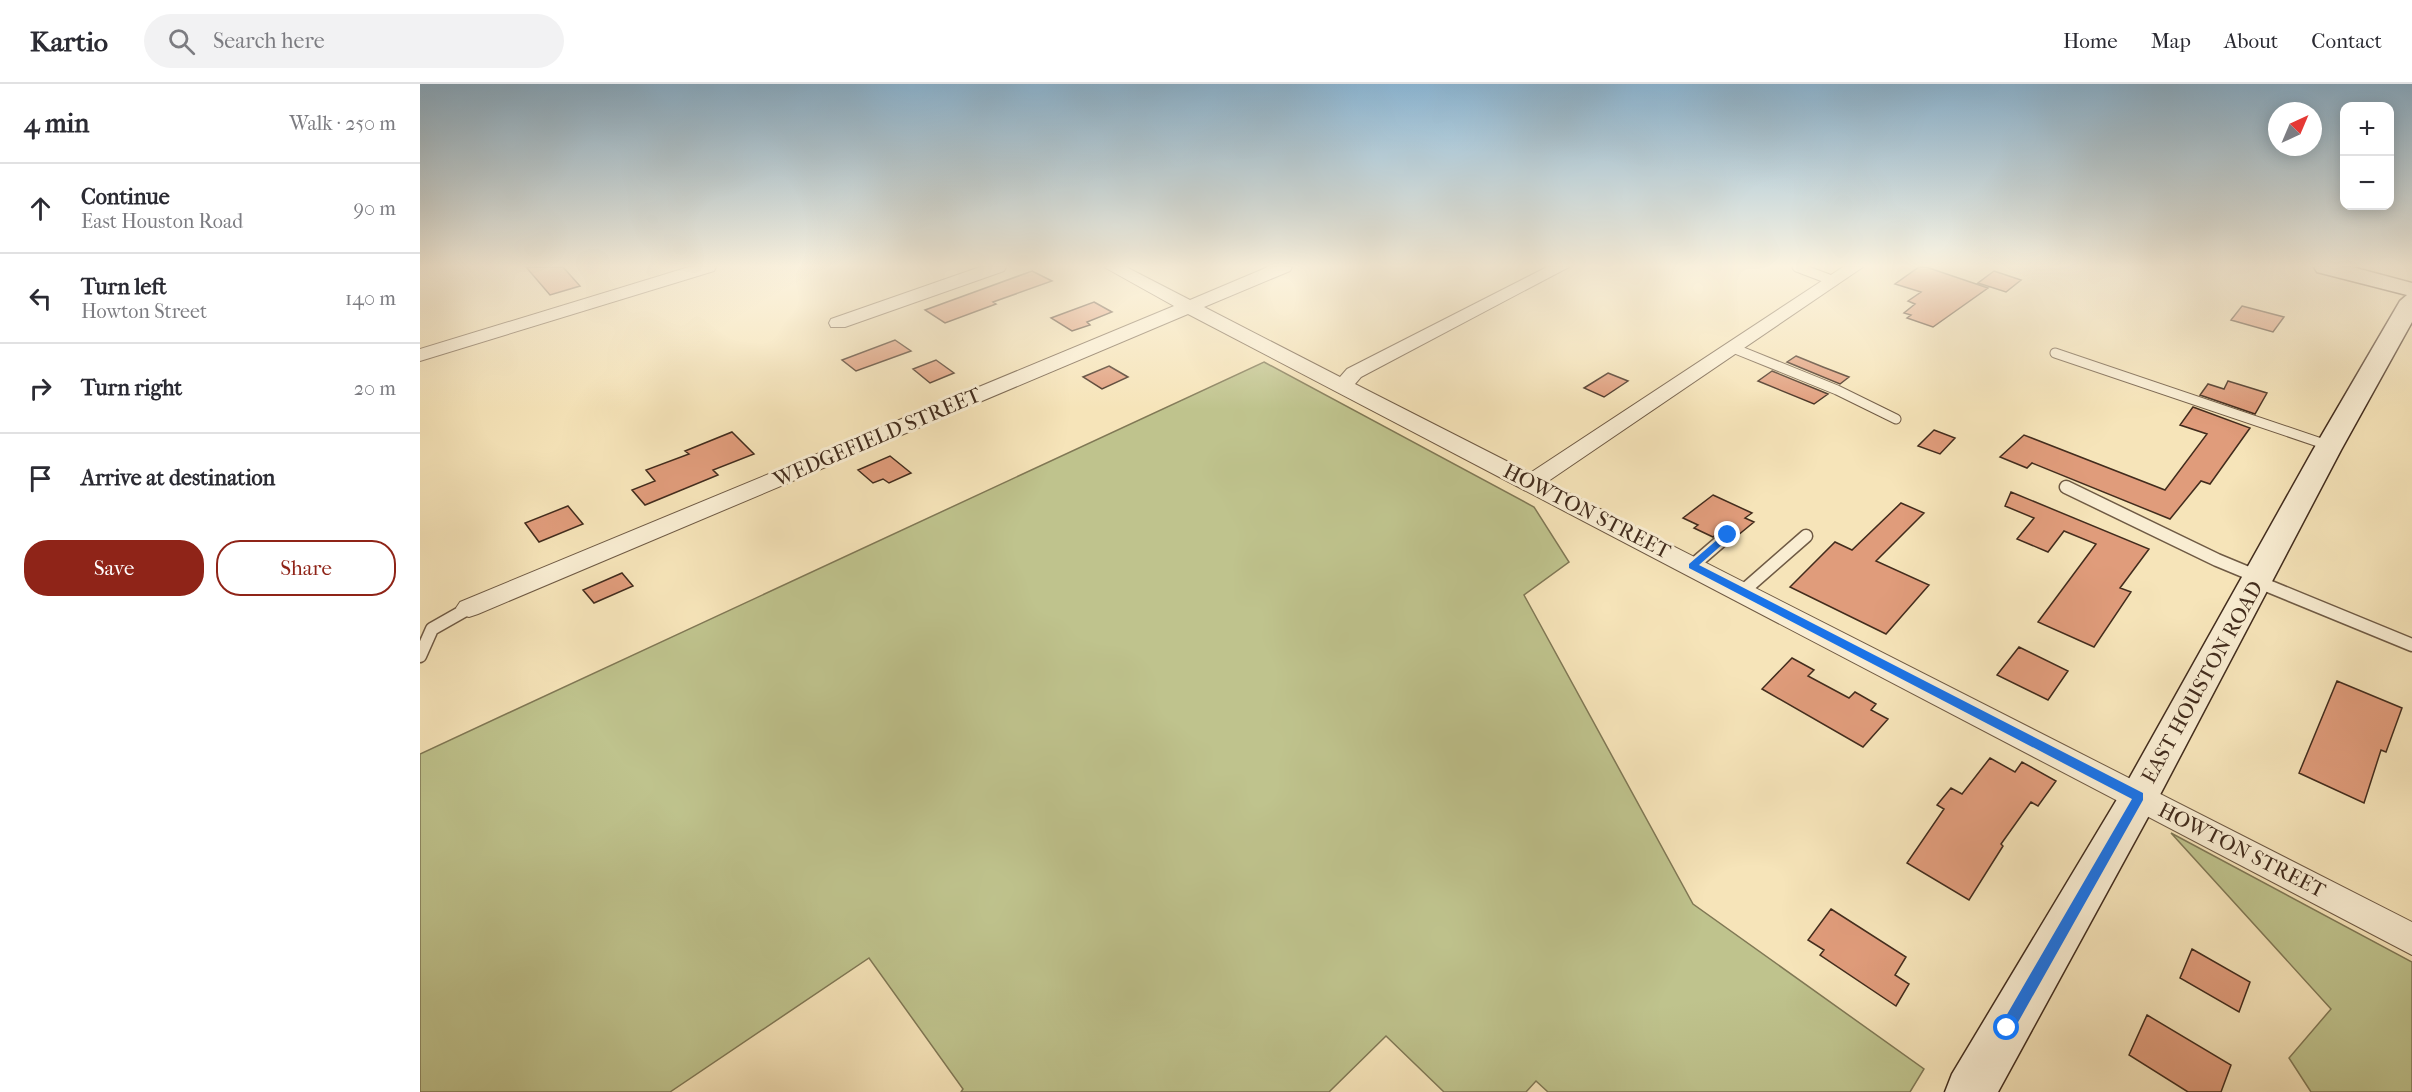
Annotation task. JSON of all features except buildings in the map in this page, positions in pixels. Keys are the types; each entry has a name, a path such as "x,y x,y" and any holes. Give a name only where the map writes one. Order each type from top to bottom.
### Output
{"street":[{"path":"420,355 554,314"},
{"path":"838,323 864,314"},
{"name":"WEDGEFIELD STREET","path":"469,608 1174,314"},
{"name":"HOWTON STREET","path":"1200,314 1531,482 2412,939"},
{"path":"1343,386 1354,373 1469,314"},
{"path":"1531,482 1784,314"},
{"name":"EAST HOUSTON ROAD","path":"1970,1092 2139,797 2330,446 2405,314"}],"lane":[{"path":"1733,348 1837,390 1896,419"},
{"path":"2055,353 2330,446"},
{"path":"2066,487 2206,556 2412,645"},
{"path":"1692,566 1728,535"},
{"path":"1742,592 1806,536"},
{"path":"420,656 432,629 469,608"}],"green space":[{"path":"1264,362 1534,507 1569,562 1524,595 1693,904 1924,1069 1910,1092 1548,1092 1536,1081 1526,1092 1444,1092 1386,1036 1329,1092 961,1092 963,1089 869,958 670,1092 420,1092 420,754"},
{"path":"2171,833 2412,962 2412,1092 2311,1092 2289,1058 2331,1009"}],"route":[{"path":"1728,535 1692,566 2139,797 2007,1028"}]}
